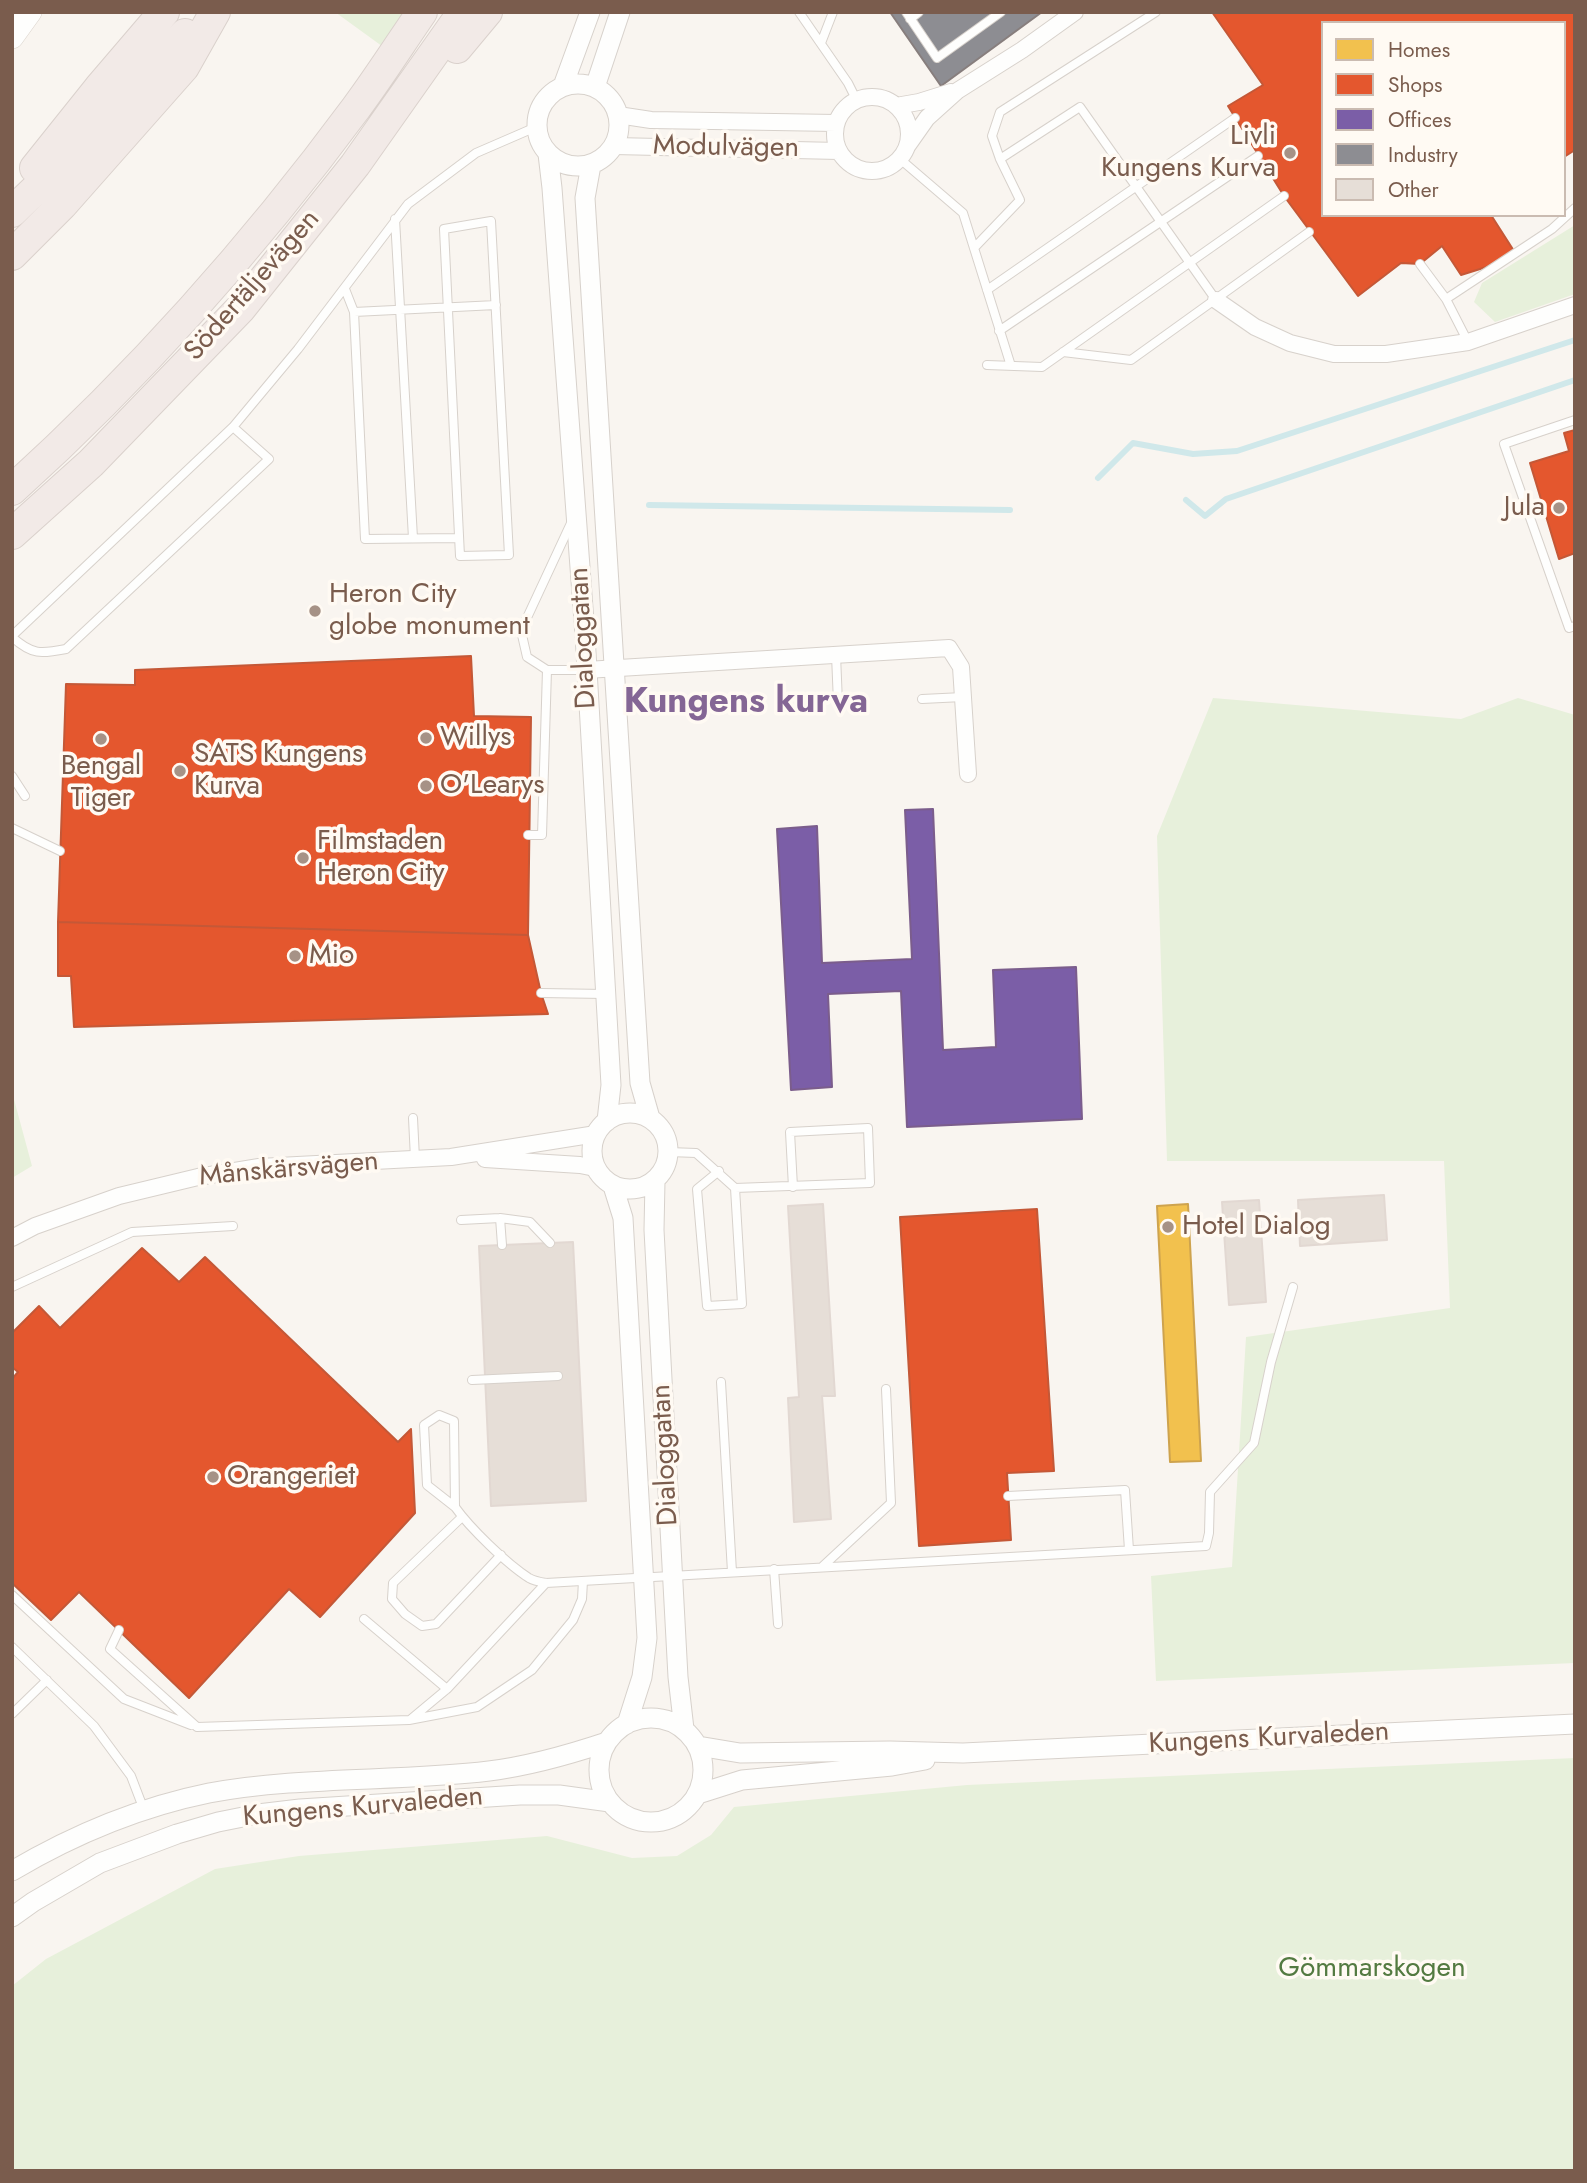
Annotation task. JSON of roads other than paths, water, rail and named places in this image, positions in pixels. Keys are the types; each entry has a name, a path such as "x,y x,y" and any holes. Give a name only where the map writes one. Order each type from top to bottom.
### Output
{"highway":[{"path":"12,197 164,12"},
{"path":"12,212 95,132 164,59 203,12"},
{"path":"12,255 62,205 184,67 215,12"},
{"path":"12,490 122,384 212,289 289,196 357,107 422,12"},
{"name":"Södertäljevägen","path":"12,534 91,463 241,308 355,164 463,12"},
{"path":"410,89 463,43 486,12"}],"main road":[{"path":"12,37 30,12"}],"street":[{"path":"563,86 590,12"},
{"path":"595,87 620,12"},
{"path":"904,152 909,130 906,118 896,106 885,99 869,97 857,101 849,106 836,123 835,138 839,151 847,162 868,171 880,171 892,166 904,152 927,118 957,91 1023,50 1075,12"},
{"path":"579,84 595,87 610,99 618,115 619,131 614,146 591,165 576,167 561,163 548,154 539,142 536,127 539,110 548,96 563,86 579,84"},
{"path":"896,106 957,91"},
{"name":"Modulvägen","path":"618,115 651,120 836,123"},
{"name":"Modulvägen","path":"614,146 839,151"},
{"name":"Dialoggatan","path":"548,154 576,512 611,1085 601,1128"},
{"name":"Dialoggatan","path":"591,165 584,198 640,1083 650,1118"},
{"path":"1216,300 1267,333 1290,343 1334,354 1386,354 1468,342 1575,305"},
{"path":"586,670 949,648 961,667 968,774"},
{"path":"624,1113 642,1114 650,1118 660,1127 667,1139 669,1152 665,1168 655,1181 642,1188 627,1190 613,1186 595,1168 592,1145 601,1128 624,1113"},
{"name":"Månskärsvägen","path":"451,1157 601,1128"},
{"name":"Månskärsvägen","path":"12,1238 35,1226 119,1196 198,1177 259,1167 451,1157 595,1168"},
{"name":"Dialoggatan","path":"655,1181 653,1216 678,1677 684,1729"},
{"name":"Dialoggatan","path":"613,1186 623,1218 647,1638 642,1677 626,1724"},
{"path":"656,1718 684,1729 698,1746 703,1762 703,1778 698,1794 688,1808 673,1818 656,1822 639,1821 623,1814 610,1802 602,1788 599,1772 607,1742 626,1724 641,1719 656,1718"},
{"name":"Kungens Kurvaleden","path":"698,1746 740,1753 963,1753 1575,1724"},
{"name":"Kungens Kurvaleden","path":"12,1871 74,1838 144,1810 209,1793 251,1787 488,1772 554,1760 607,1742"},
{"name":"Kungens Kurvaleden","path":"698,1794 742,1780 892,1766 963,1753"},
{"name":"Kungens Kurvaleden","path":"12,1917 100,1863 177,1834 258,1814 520,1795 559,1794 610,1802"}],"lane":[{"path":"799,12 848,83 857,101"},
{"path":"821,43 833,12"},
{"path":"919,12 908,15 937,58 1001,12"},
{"path":"974,248 1020,200 992,136 1000,112 1156,12"},
{"path":"1000,159 1080,107 1216,300"},
{"path":"987,290 1235,118"},
{"path":"233,427 269,458 66,649 42,654 25,649 12,636 233,427 299,349 408,204 476,153 536,127"},
{"path":"904,152 963,213 1011,366"},
{"path":"999,331 1258,156"},
{"path":"987,365 1042,367 1284,196"},
{"path":"1446,299 1552,229 1565,217"},
{"path":"395,219 413,538"},
{"path":"491,221 496,305 509,555 460,556 444,229 491,221"},
{"path":"1063,352 1131,360 1308,232"},
{"path":"1420,264 1446,299 1468,342"},
{"path":"345,289 354,312 365,539 458,538"},
{"path":"354,312 496,305"},
{"path":"1575,420 1504,444 1569,628 1575,626"},
{"path":"576,512 525,622 522,635 527,657 547,670 586,670"},
{"path":"836,655 838,703"},
{"path":"528,835 541,835 547,670"},
{"path":"922,699 963,697"},
{"path":"12,776 25,796"},
{"path":"12,828 60,850"},
{"path":"541,993 605,995"},
{"path":"413,1118 415,1159"},
{"path":"735,1188 793,1187 870,1183 868,1128 790,1132 793,1187"},
{"path":"669,1152 696,1153 719,1171 735,1188 741,1304 706,1306 697,1189 719,1171"},
{"path":"500,1218 502,1245"},
{"path":"461,1220 500,1218 530,1222 550,1243"},
{"path":"12,1287 132,1232 233,1226"},
{"path":"455,1507 454,1421 439,1415 424,1425 427,1485 455,1507 501,1555 531,1579 546,1583 1206,1546 1210,1492 1254,1443 1271,1362 1293,1287"},
{"path":"472,1380 558,1377"},
{"path":"721,1382 732,1572"},
{"path":"822,1567 891,1503 886,1389"},
{"path":"1008,1496 1125,1490 1129,1550"},
{"path":"462,1517 393,1583 393,1599 405,1614 422,1626 436,1625 501,1555"},
{"path":"775,1569 778,1625"},
{"path":"12,1595 124,1699 197,1727 409,1720 477,1707 532,1670 573,1620 582,1599 583,1581"},
{"path":"409,1720 447,1689 546,1583"},
{"path":"364,1619 447,1689"},
{"path":"119,1630 110,1649 197,1727"},
{"path":"12,1647 94,1726 131,1776 144,1810"},
{"path":"12,1714 47,1680"}],"waterway":[{"path":"1098,478 1133,443 1193,454 1237,451 1575,340"},
{"path":"1186,500 1205,516 1226,499 1575,380"},
{"path":"649,505 1010,510"}],"place":[{"name":"Livli Kungens Kurva","path":"1290,153"},
{"name":"Jula","path":"1559,508"},
{"name":"Heron City globe monument","path":"315,611"},
{"name":"Willys","path":"426,738"},
{"name":"Bengal Tiger","path":"101,739"},
{"name":"SATS Kungens Kurva","path":"180,771"},
{"name":"O'Learys","path":"426,786"},
{"name":"Filmstaden Heron City","path":"303,858"},
{"name":"Mio","path":"295,956"},
{"name":"Hotel Dialog","path":"1168,1227"},
{"name":"Orangeriet","path":"213,1477"}],"district":[{"name":"Kungens kurva","path":"746,704"}],"park label":[{"name":"Gömmarskogen","path":"1372,1969"}]}
